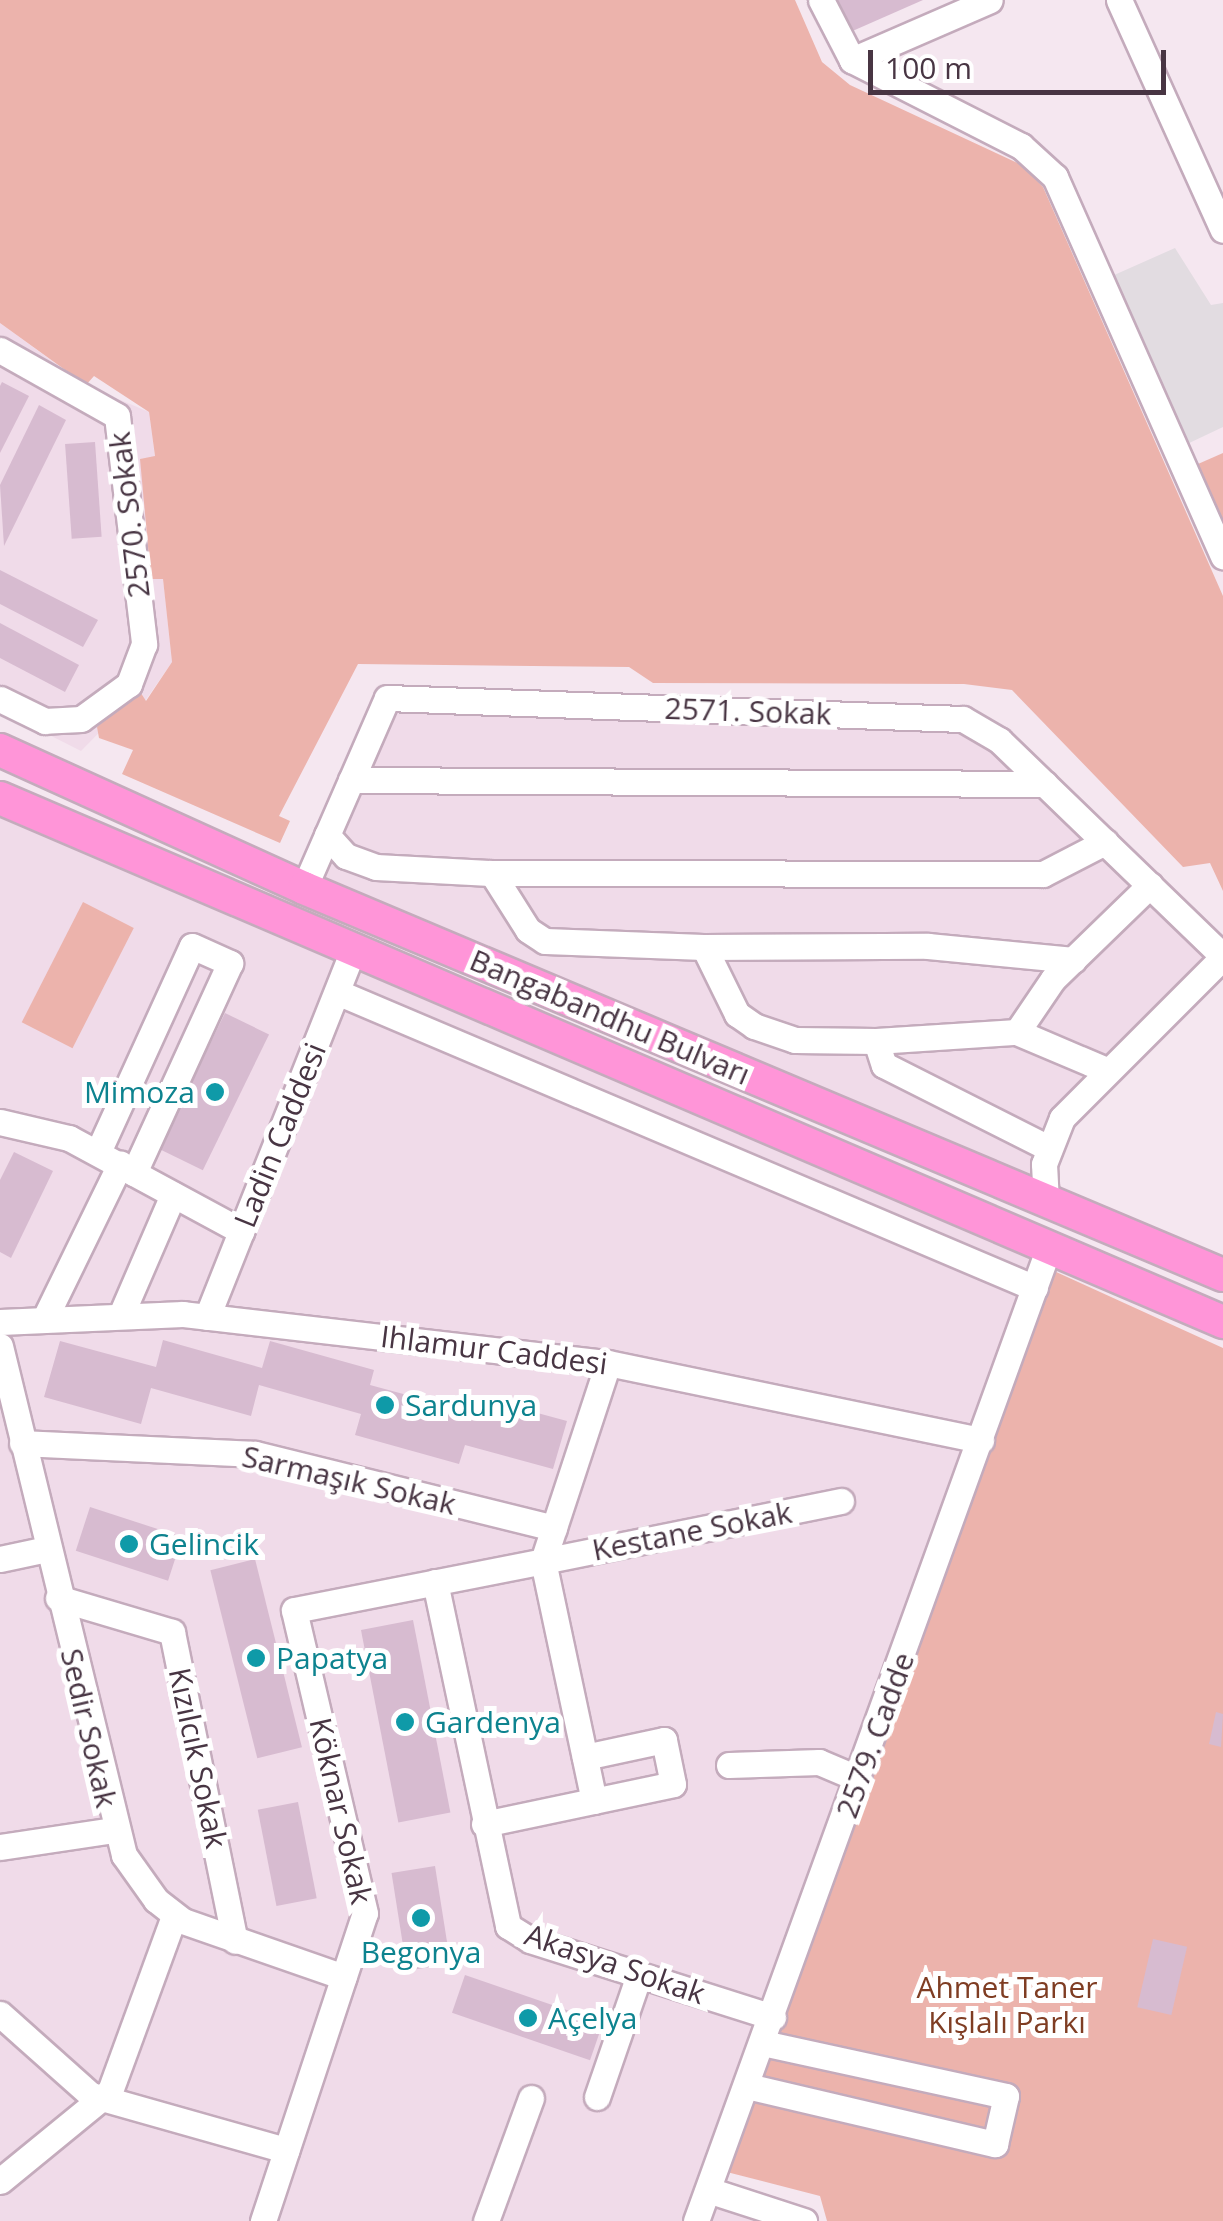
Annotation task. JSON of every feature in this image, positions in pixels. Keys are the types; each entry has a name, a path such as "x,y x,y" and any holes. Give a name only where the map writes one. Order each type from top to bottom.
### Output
{"main road":[{"name":"Bangabandhu Bulvarı","path":"0,750 304,888 1223,1275"},
{"name":"Bangabandhu Bulvarı","path":"0,798 1223,1322"},
{"path":"1046,1202 1050,1247"}],"street":[{"path":"821,0 852,60 1021,146 1055,178 1223,557"},
{"path":"852,60 990,0"},
{"path":"1119,0 1223,230"},
{"name":"2570. Sokak","path":"0,350 114,411 122,431 142,658 115,700 80,719 45,721 0,699"},
{"name":"2571. Sokak","path":"304,888 387,698 963,720 989,732 1223,956"},
{"path":"351,780 1045,784"},
{"path":"327,834 346,856 376,867 492,873 1042,874 1104,842"},
{"path":"492,873 528,930 545,942 704,948 928,946 1073,960"},
{"path":"1017,1032 1073,960 1150,886"},
{"path":"44,1320 118,1163 230,963 192,946 118,1163"},
{"path":"704,948 738,1014 754,1026 796,1040 876,1042 1017,1032 1104,1069"},
{"name":"Ladin Caddesi","path":"207,1317 352,952"},
{"path":"1046,1202 1048,1148 1104,1069 1223,956"},
{"path":"337,992 1034,1288"},
{"path":"876,1042 884,1065 1048,1148"},
{"path":"0,1122 53,1132 241,1231"},
{"path":"120,1315 173,1195"},
{"name":"2579. Cadde","path":"696,2221 860,1779 1050,1247"},
{"name":"Ihlamur Caddesi","path":"0,1322 120,1315 207,1317 608,1363 981,1440"},
{"name":"Sedir Sokak","path":"0,1346 114,1830 139,1880 174,1916 344,1977"},
{"path":"594,1801 543,1561 608,1363"},
{"name":"Sarmaşık Sokak","path":"22,1443 255,1454 554,1528"},
{"name":"Kestane Sokak","path":"543,1561 840,1501"},
{"path":"0,1559 47,1549"},
{"name":"Köknar Sokak","path":"263,2221 365,1907 294,1610 543,1561"},
{"name":"Akasya Sokak","path":"434,1582 508,1926 639,1976 773,2017"},
{"name":"Kızılcık Sokak","path":"58,1598 172,1632 236,1941"},
{"path":"484,1824 673,1784 664,1740 585,1757"},
{"path":"729,1765 819,1762 860,1779"},
{"path":"0,1848 114,1830"},
{"path":"0,2181 103,2100 174,1916"},
{"path":"597,2097 639,1976"},
{"path":"0,2014 68,2079 103,2100 286,2150"},
{"path":"747,2086 995,2144 1006,2096 763,2043"},
{"path":"486,2221 531,2098"},
{"path":"708,2190 804,2221"}],"shaded area":[{"path":"1175,248 1211,305 1223,303 1223,427 1185,445 1112,276"},
{"path":"0,323 85,385 149,412 155,457 141,459 152,579 163,578 172,662 145,701 140,691 81,751 0,710"},
{"path":"387,698 963,719 1223,956 1062,1118 1046,1202 304,888"},
{"path":"0,798 1049,1247 708,2189 804,2221 0,2221"}],"green space":[{"path":"0,0 795,0 822,62 850,85 1022,165 1043,187 1223,596 1223,891 1210,863 1183,867 1012,690 964,684 653,683 629,667 358,664 279,816 290,821 280,843 122,774 133,750 99,738 97,727 139,690 146,701 172,662 163,579 151,579 140,459 155,456 149,412 94,376 86,385 0,323"},
{"path":"1223,453 1223,523 1198,464"},
{"path":"83,902 134,928 72,1048 22,1022"},
{"name":"Ahmet Taner Kışlalı Parkı","path":"1043,1266 1223,1348 1223,2221 827,2221 820,2196 715,2169"}],"building":[{"path":"834,0 923,0 848,33"},
{"path":"2,382 29,396 0,453 0,386"},
{"path":"39,405 66,420 4,546 0,485"},
{"path":"95,442 102,537 72,539 65,444"},
{"path":"0,570 98,620 83,647 0,604"},
{"path":"0,623 79,665 65,692 0,658"},
{"name":"Mimoza","path":"225,1013 269,1034 203,1170 159,1149"},
{"path":"14,1152 53,1171 11,1258 0,1252 0,1180"},
{"name":"Sardunya","path":"163,1340 262,1368 270,1341 374,1370 370,1385 470,1412 475,1396 567,1421 553,1469 465,1445 459,1464 355,1435 361,1414 259,1385 251,1416 151,1388 141,1424 44,1397 60,1341 156,1367"},
{"name":"Gelincik","path":"90,1507 182,1537 168,1581 76,1551"},
{"name":"Papatya","path":"255,1559 302,1747 257,1758 210,1570"},
{"name":"Gardenya","path":"413,1620 450,1812 398,1823 361,1630"},
{"path":"1216,1712 1223,1714 1221,1747 1209,1744"},
{"path":"298,1802 317,1898 276,1906 258,1810"},
{"name":"Begonya","path":"435,1866 450,1964 407,1971 392,1873"},
{"path":"1153,1939 1187,1947 1171,2015 1137,2007"},
{"name":"Açelya","path":"465,1975 603,2023 590,2060 452,2013"}],"place":[{"name":"Mimoza","path":"215,1092"},
{"name":"Sardunya","path":"385,1405"},
{"name":"Gelincik","path":"129,1544"},
{"name":"Papatya","path":"256,1658"},
{"name":"Gardenya","path":"405,1722"},
{"name":"Begonya","path":"421,1918"},
{"name":"Açelya","path":"528,2018"}]}
